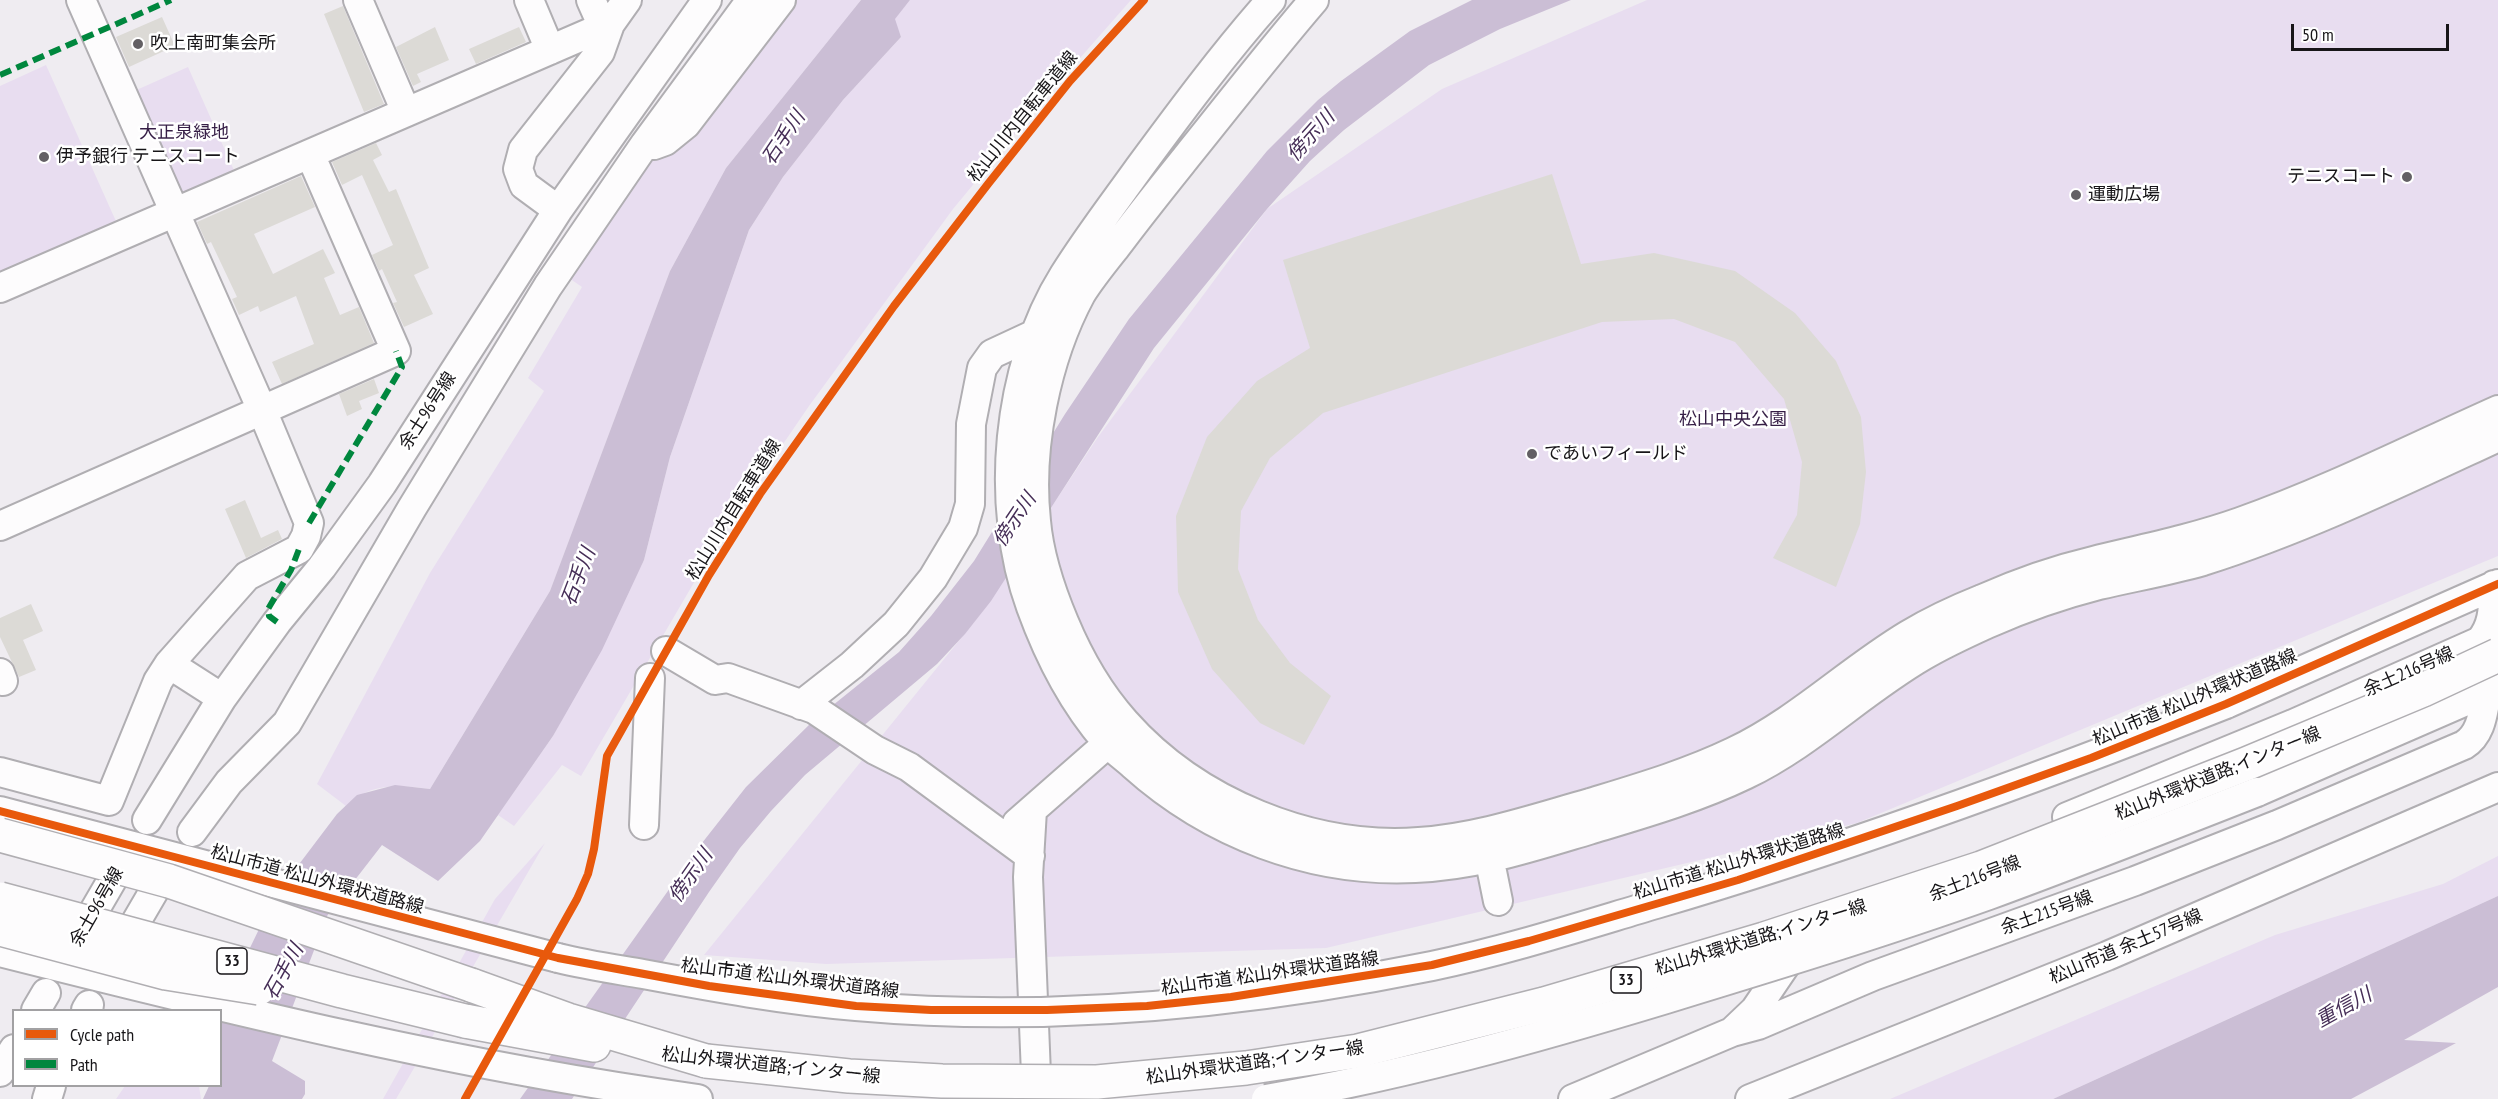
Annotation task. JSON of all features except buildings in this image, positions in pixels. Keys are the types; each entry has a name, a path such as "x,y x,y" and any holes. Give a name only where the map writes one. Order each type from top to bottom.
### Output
{"highway":[{"name":"松山外環状道路;インター線","path":"0,899 342,991 465,1021 621,1050 849,1076 942,1081 1097,1082 1246,1068 1358,1051 1555,1001 1764,939 1981,868 2246,765 2423,690 2498,655"},
{"name":"33","path":"0,835 169,881 568,1020 706,1061"},
{"path":"0,929 166,973 465,1021"}],"street":[{"path":"0,772 109,801 150,700 169,664 247,576 299,549 306,536 309,523 262,410 81,0"},
{"path":"358,0 406,112"},
{"path":"528,0 554,48 574,58 582,77"},
{"path":"591,0 607,26"},
{"path":"558,210 524,185 518,169 523,150 600,52 607,26 627,0"},
{"name":"余土96号線","path":"147,820 222,698 382,484 558,210 707,0"},
{"path":"192,832 229,782 287,723 412,508 548,286 645,144 751,0"},
{"path":"645,144 654,145 665,141 686,124 781,0"},
{"path":"1271,0 1254,12 1062,278 1035,334 1016,403 1010,479 1011,527 1020,573 1033,612 1062,675 1078,702 1118,734 1170,763 1213,793 1263,817 1297,829 1332,837 1373,842 1487,847 1697,796 1750,773 1813,736 1858,701 1923,656 1986,624 2041,602 2096,586 2196,563 2248,546 2305,524 2498,437"},
{"path":"1118,734 1100,690 1077,651 1052,592 1042,558 1035,520 1035,475 1041,406 1062,334 1084,290 1133,224 1308,4"},
{"path":"0,288 607,26"},
{"path":"0,526 396,351 310,154"},
{"path":"808,707 896,624 933,578 963,528 970,504 972,424 982,368 992,354 1035,334"},
{"path":"1487,847 1688,772 1738,750 1798,715 1842,680 1909,634 1976,601 2032,578 2089,561 2189,538 2240,522 2295,501 2498,410"},
{"name":"松山市道 松山外環状道路線","path":"0,811 558,958 709,987 856,1006 931,1010 1036,1011 1147,1006 1317,985 1432,965 1529,941 1738,880 2091,758 2226,704 2496,585"},
{"name":"余土216号線","path":"1732,1032 1755,1010 1775,978 1802,944 1817,936 2023,864 2036,852 2045,835 2064,818 2293,724 2480,641 2488,631 2492,620 2496,585"},
{"path":"666,651 715,680 728,678 808,707 860,740 909,767 1029,856"},
{"path":"169,664 222,698"},
{"path":"644,825 650,678"},
{"path":"1266,1099 1356,1083 1549,1034 1770,967 1987,895 2257,792 2492,690"},
{"name":"余土215号線","path":"1574,1099 1732,1032 1758,1025 1873,976 2135,881 2277,825 2464,745 2473,739 2478,730 2492,690"},
{"path":"1002,835 1118,734"},
{"name":"松山市道 余土57号線","path":"1750,1099 2106,956 2498,787"},
{"path":"1032,810 1029,856 1031,980 1037,1099"},
{"path":"1487,847 1498,901"},
{"name":"余土96号線","path":"67,957 126,856"},
{"path":"110,967 168,867"},
{"path":"0,952 139,987 416,1050 496,1066 698,1099"},
{"path":"0,1072 12,1052"}],"green space":[{"path":"792,0 861,0 726,168 670,271 550,591 430,789 396,786 375,789 356,798 346,806 317,784 430,573 544,391 528,378 582,287 566,276 647,162 686,137"},
{"path":"910,0 1131,0 1044,99 953,209 809,406 727,526 581,776 562,765 514,826 498,815 553,736 644,560 670,457 749,230 783,177 843,100 901,37 894,19"},
{"name":"松山中央公園","path":"1647,0 2498,0 2498,556 1857,823 1326,948 826,964 704,955 979,616 1098,437 1267,209 1442,89"},
{"name":"伊予銀行 テニスコート","path":"46,65 119,228 0,281 0,86"},
{"name":"大正泉緑地","path":"188,67 236,175 180,200 132,92"},
{"path":"545,843 396,1099 383,1099 495,899"},
{"path":"2498,856 2498,896 2053,1099 1890,1099 2275,935 2443,884"},
{"path":"124,1087 199,1087 201,1099 116,1099"}],"water":[{"name":"石手川","path":"861,0 910,0 895,19 901,37 843,100 783,177 749,230 670,457 644,560 602,650 553,736 480,841 438,881 382,845 327,916 272,1061 305,1081 305,1094 302,1099 203,1099 209,1087 222,1087 220,1009 275,896 337,814 357,795 395,785 430,789 550,591 670,271 726,168"},
{"name":"傍示川","path":"1472,0 1571,0 1500,29 1429,65 1344,130 1310,161 1267,209 1154,348 991,601 965,634 937,664 805,775 771,811 740,848 709,892 572,1099 520,1099 702,843 746,787 812,722 899,652 931,616 974,561 1065,414 1129,319 1267,151 1318,100 1341,81 1410,31"},
{"name":"重信川","path":"2498,896 2498,987 2404,1040 2456,1043 2351,1099 2053,1099"}],"marked path":[{"path":"0,75 171,0"},
{"path":"309,523 402,367 396,351"},
{"path":"277,622 269,616 268,609 291,570 299,549"}],"cycle path":[{"name":"松山川内自転車道線","path":"465,1099 577,899 588,874 594,849 607,756 709,575 760,494 894,306 1070,81 1144,0"},
{"path":"0,811 558,958 709,986 856,1006 931,1010 1047,1010 1147,1006 1231,997 1432,965 1529,941 1738,880 2091,758 2226,704 2498,584"}],"place":[{"name":"吹上南町集会所","path":"138,44"},
{"name":"伊予銀行 テニスコート","path":"44,157"},
{"name":"テニスコート","path":"2407,177"},
{"name":"運動広場","path":"2076,195"},
{"name":"であいフィールド","path":"1532,454"}]}
